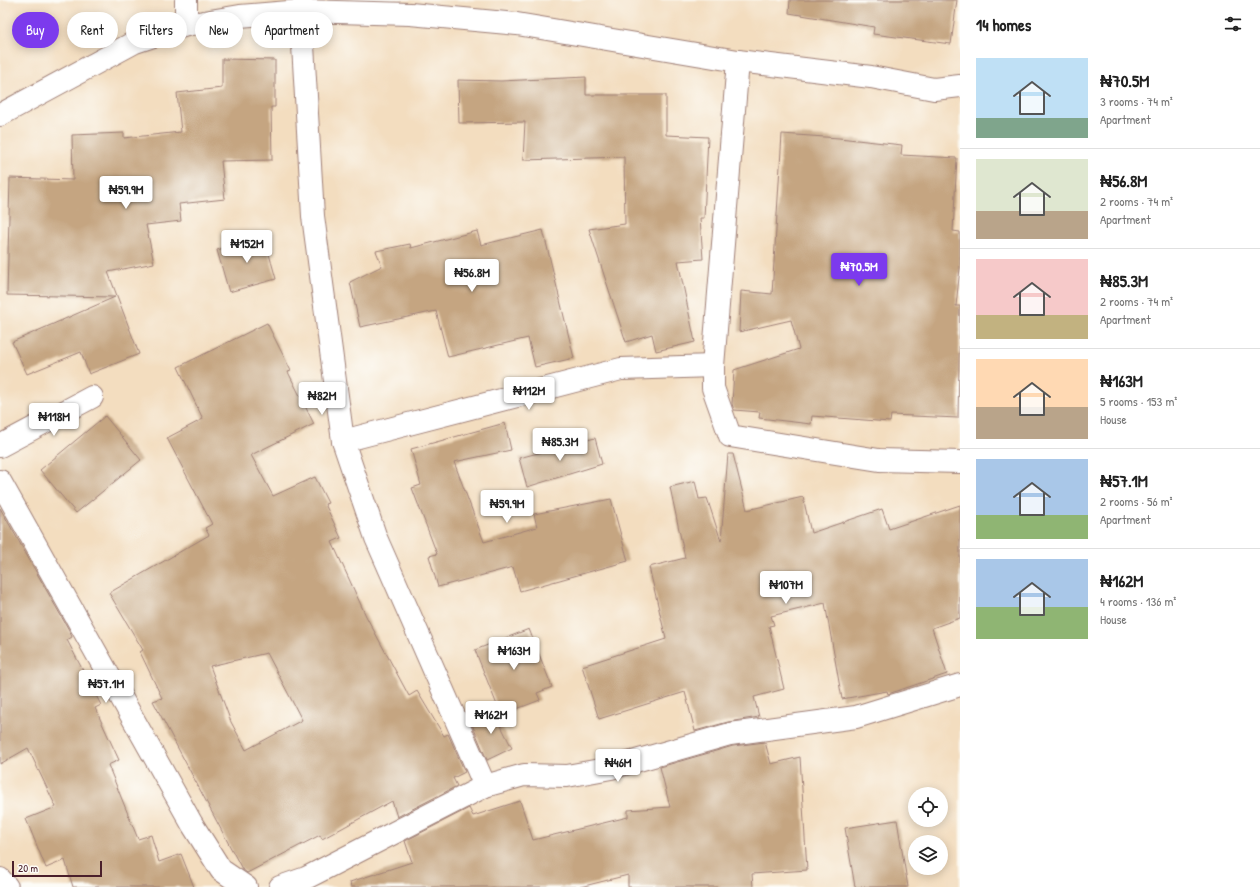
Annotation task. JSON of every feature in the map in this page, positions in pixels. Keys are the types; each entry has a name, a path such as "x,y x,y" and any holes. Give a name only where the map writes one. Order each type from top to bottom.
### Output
{"street":[{"path":"186,0 186,12"},
{"path":"187,25 240,16 301,11 410,14 517,24 738,60 871,77 934,89 960,86"},
{"path":"301,11 313,216 343,441 376,538 485,786"},
{"path":"0,115 126,47"},
{"path":"738,60 713,366 713,388 730,436 879,460 960,462"},
{"path":"343,441 621,369 713,366"},
{"path":"0,446 92,397"},
{"path":"0,481 192,824 221,870 246,887"},
{"path":"280,887 306,878 485,786 524,775 567,776 611,768 730,734 856,717 960,685"},
{"path":"0,879 7,887"}],"building":[{"path":"790,0 957,0 951,44 873,34 874,27 789,13"},
{"path":"222,59 275,60 275,107 271,107 272,160 221,161 225,199 179,204 181,221 146,225 154,263 108,272 139,354 89,374 81,352 27,374 12,342 115,297 7,295 10,178 73,180 72,135 124,133 124,138 181,132 177,93 222,88"},
{"path":"586,77 586,95 666,95 666,135 708,137 704,218 700,218 703,259 678,261 695,342 656,351 652,334 626,342 589,229 625,224 624,157 523,160 525,122 459,123 458,80 501,81"},
{"path":"782,134 839,138 902,145 901,155 957,158 953,231 960,232 960,268 956,306 960,306 958,418 891,415 890,422 812,416 811,424 759,418 760,412 734,410 732,404 734,370 799,349 791,320 739,332 741,291 772,294"},
{"path":"543,230 574,358 535,367 528,338 448,357 436,311 360,327 350,282 382,266 376,251 410,244 411,248 477,231 481,245"},
{"path":"264,236 276,279 229,292 217,250"},
{"path":"267,323 291,371 288,372 314,424 251,455 273,496 315,477 328,503 325,504 341,538 332,542 366,616 409,696 417,691 444,736 448,734 465,772 453,778 457,786 397,817 392,801 322,839 320,835 247,873 242,869 153,701 162,698 140,652 143,650 109,593 209,535 205,528 212,524 167,438 203,419 178,367","holes":["267,653 302,720 246,750 231,722 210,666"]},
{"path":"105,416 141,460 76,513 40,470"},
{"path":"505,423 511,450 454,462 484,542 537,527 534,514 611,499 628,561 520,591 513,567 438,587 429,556 437,554 412,488 421,485 411,449"},
{"path":"595,438 602,464 527,487 519,458"},
{"path":"728,454 733,454 747,510 803,497 811,533 882,509 889,529 960,505 960,618 932,628 947,674 888,694 887,691 842,699 825,603 771,616 774,625 769,626 784,689 754,697 759,717 728,722 695,731 685,692 599,719 582,666 666,639 649,567 685,558 670,487 695,481 699,499 707,498 721,541"},
{"path":"0,508 69,630 72,637 67,640 101,705 95,708 119,760 108,765 138,839 151,835 159,862 181,854 194,887 73,887 65,860 46,868 26,819 56,807 28,748 0,764"},
{"path":"529,629 552,687 537,693 540,700 501,715 475,650"},
{"path":"493,710 512,748 487,760 471,722"},
{"path":"765,742 771,764 800,757 807,870 752,874 753,887 628,887 628,875 580,887 351,887 350,882 412,862 405,841 469,808 473,816 520,801 533,840 628,817 628,810 670,807 660,767 733,746"},
{"path":"897,820 908,887 855,887 845,828"}]}
